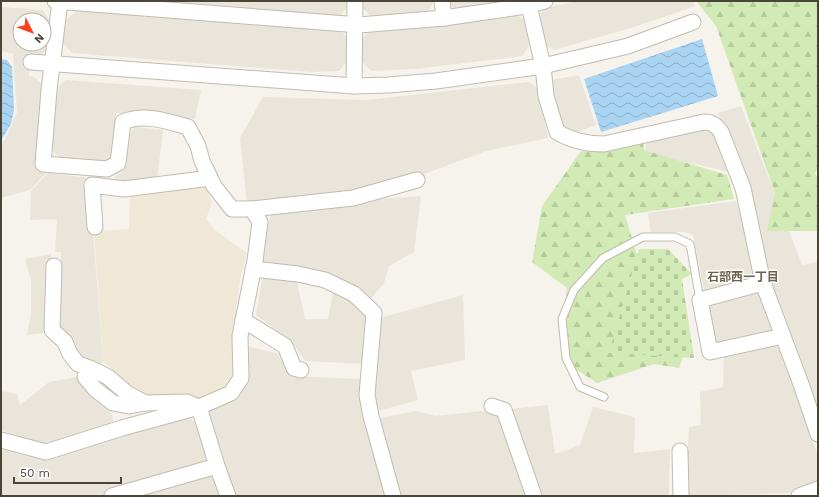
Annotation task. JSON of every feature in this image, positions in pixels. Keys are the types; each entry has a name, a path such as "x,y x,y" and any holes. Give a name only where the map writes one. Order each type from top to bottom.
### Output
{"street":[{"path":"55,1 354,24 444,18 545,1"},
{"path":"60,1 52,63 44,164 107,169 118,163 123,122 133,118 158,118 188,127 198,146 202,161 214,186 232,209 252,209 353,198 417,180"},
{"path":"354,86 355,1"},
{"path":"442,1 444,18"},
{"path":"528,3 543,66 546,96 557,132 568,138 592,144 604,144 704,122 710,122 717,126 721,132 743,188 763,283 802,384 818,434"},
{"path":"32,62 354,86 388,85 436,81 543,66 628,46 693,22"},
{"path":"95,227 92,184 124,189 210,178"},
{"path":"1,440 46,452 122,428 199,407 231,393 241,378 240,336 254,270 260,222 252,209"},
{"path":"54,266 52,330 65,342 70,354 78,364 108,377 128,394 145,403"},
{"path":"254,270 298,274 325,280 354,294 374,313 367,395 371,416 393,496"},
{"path":"763,283 700,300 710,352 783,336"},
{"path":"243,320 285,346 294,368 301,370"},
{"path":"85,377 95,389 112,402 129,406 145,403 187,402 199,407"},
{"path":"492,406 504,410 534,496"},
{"path":"199,407 228,496"},
{"path":"680,451 681,496"},
{"path":"112,496 217,466"},
{"path":"799,496 818,489"}],"lane":[{"path":"604,397 580,387 566,358 562,319 574,290 604,258 644,237 675,237 690,244 700,300"}],"shaded area":[{"path":"108,1 348,1 348,6 340,16"},
{"path":"362,1 432,1 433,4 426,13 371,17 362,7"},
{"path":"446,1 511,1 456,10"},
{"path":"577,1 692,1 696,6 631,28 554,50 542,43 537,18 545,8"},
{"path":"1,7 43,10 44,12 12,12 12,52 44,52 40,56 30,56 29,76 34,77 42,84 37,171 47,172 30,190 1,198 1,144 7,136 17,112 13,54 1,51"},
{"path":"77,11 167,17 249,25 338,29 349,39 347,61 339,71 311,72 72,53 62,42 66,20"},
{"path":"515,14 525,21 529,45 522,56 415,69 371,71 362,61 362,39 371,30"},
{"path":"579,75 596,125 573,134 561,124 550,80"},
{"path":"66,80 201,90 195,119 116,113 113,154 104,162 61,159 51,149 56,89"},
{"path":"529,82 537,88 548,138 486,151 424,174 347,195 247,204 240,138 263,97 367,100"},
{"path":"741,106 802,265 818,262 818,419 769,278 744,171 718,113"},
{"path":"135,127 163,130 157,180 116,183 115,177 123,170 128,137"},
{"path":"701,128 713,132 730,172 646,153 646,141"},
{"path":"48,173 89,178 103,363 84,364 57,330 61,252 55,252 57,219 30,220 31,191"},
{"path":"204,184 212,202 206,219 215,230 247,253 241,275 232,335 236,374 225,390 202,400 161,400 134,392 103,361 94,231 129,229 130,191"},
{"path":"421,196 414,252 389,266 384,283 368,302 343,282 260,267 271,213 376,199"},
{"path":"736,201 758,280 705,294 693,235 684,232 651,232 648,213"},
{"path":"51,254 51,337 44,333 27,335 31,313 31,281 25,259"},
{"path":"263,274 296,278 305,319 328,319 334,288 370,315 364,364 305,361 293,343 256,315"},
{"path":"761,289 775,332 716,347 708,304"},
{"path":"463,295 465,360 411,371 418,400 375,412 373,386 376,319"},
{"path":"779,341 818,456 818,483 790,493 685,496 689,427 701,425 700,392 723,387 724,352"},
{"path":"245,346 277,353 290,376 360,379 365,411 389,496 235,496 205,412 241,395"},
{"path":"77,377 111,412 114,424 45,445 1,430 1,391 17,394 20,405 49,382"},
{"path":"548,405 555,454 580,445 593,407 635,417 634,453 670,449 669,494 660,496 538,496 510,409"},
{"path":"416,411 436,416 482,411 502,413 528,496 395,496 375,419"},
{"path":"182,415 195,422 220,496 1,496 1,449 30,457"}],"green space":[{"path":"696,1 818,1 818,168 815,173 818,179 818,231 767,231 775,193 716,26"},
{"path":"643,142 644,150 727,175 734,199 625,215 638,258 684,354 679,368 654,364 597,383 561,360 567,288 532,262 542,206 581,151 597,152"},
{"path":"639,249 668,249 692,274 682,279 694,358 609,353"}],"water":[{"path":"702,39 718,96 601,132 584,79"},
{"path":"1,59 7,60 12,67 14,110 11,124 1,141"}],"district":[{"name":"石部西一丁目","path":"743,277"}]}
